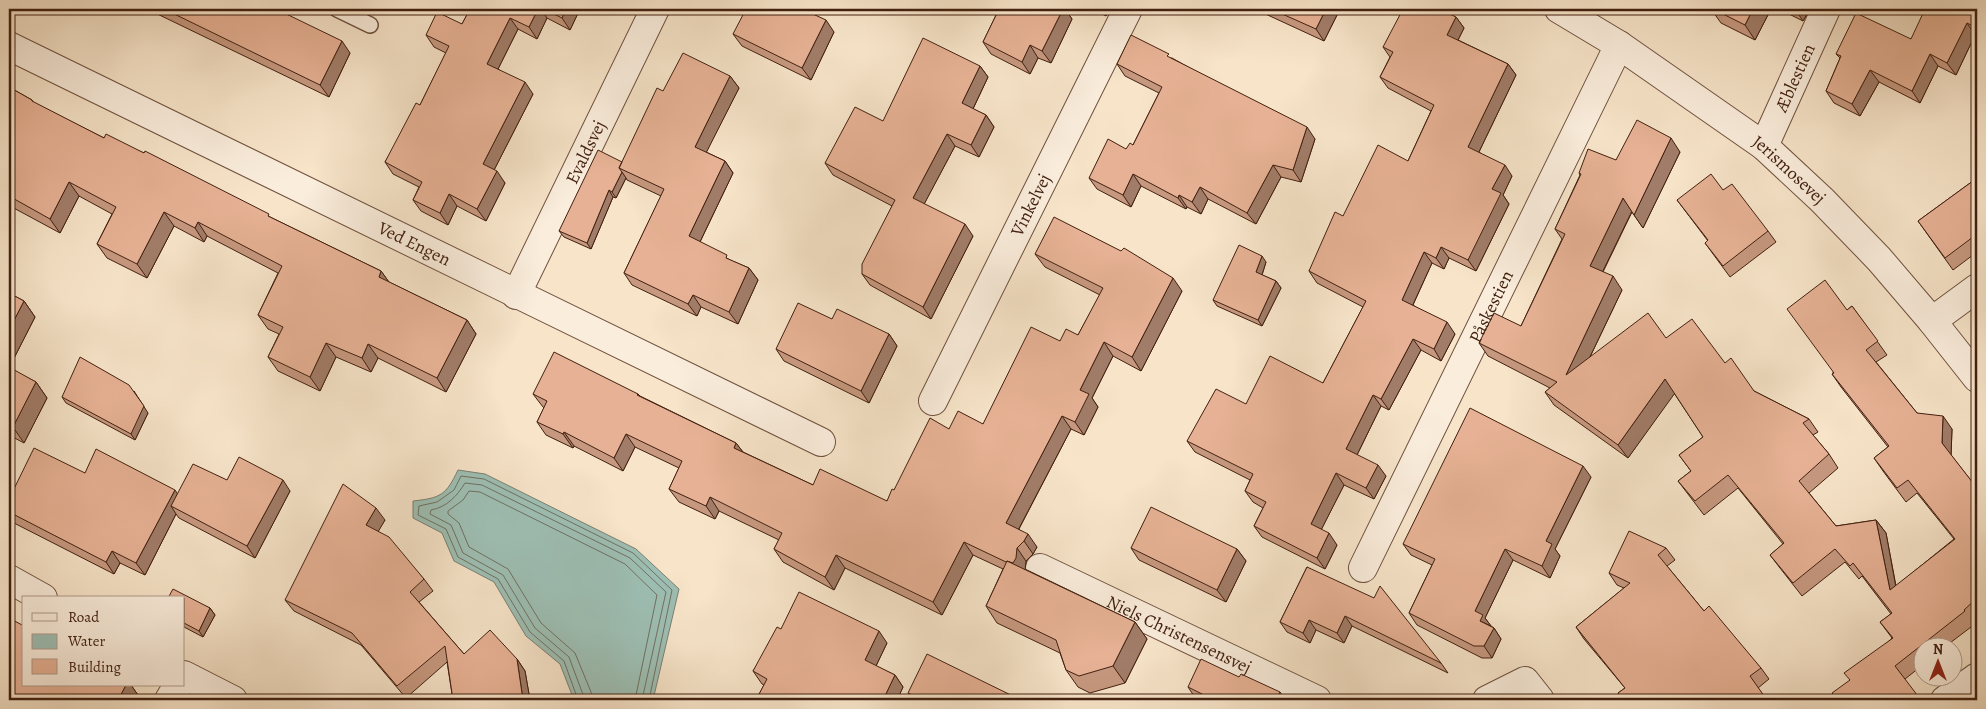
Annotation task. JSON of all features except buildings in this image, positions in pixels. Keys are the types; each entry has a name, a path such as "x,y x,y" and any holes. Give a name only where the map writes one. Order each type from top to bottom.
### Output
{"street":[{"name":"Evaldsvej","path":"516,295 655,9"},
{"name":"Vinkelvej","path":"933,401 1128,9"},
{"name":"Æblestien","path":"1764,146 1826,9"},
{"name":"Jerismosevej","path":"1566,10 1764,146 1822,200 1879,259 1977,378"},
{"name":"Påskestien","path":"1363,568 1619,45"},
{"name":"Ved Engen","path":"9,46 516,295 821,442"},
{"path":"1932,321 1977,288"},
{"name":"Niels Christensensvej","path":"1040,568 1316,700"},
{"path":"9,579 39,596"},
{"path":"185,676 233,700"},
{"path":"1945,700 1977,677"},
{"path":"1486,700 1525,681 1540,700"},
{"path":"170,700 177,686"}],"lane":[{"path":"337,9 370,25"}],"water":[{"path":"458,470 485,474 636,549 679,589 653,700 574,700 560,664 526,636 494,582 454,561 442,533 413,518 413,501 442,494 450,485"}]}
